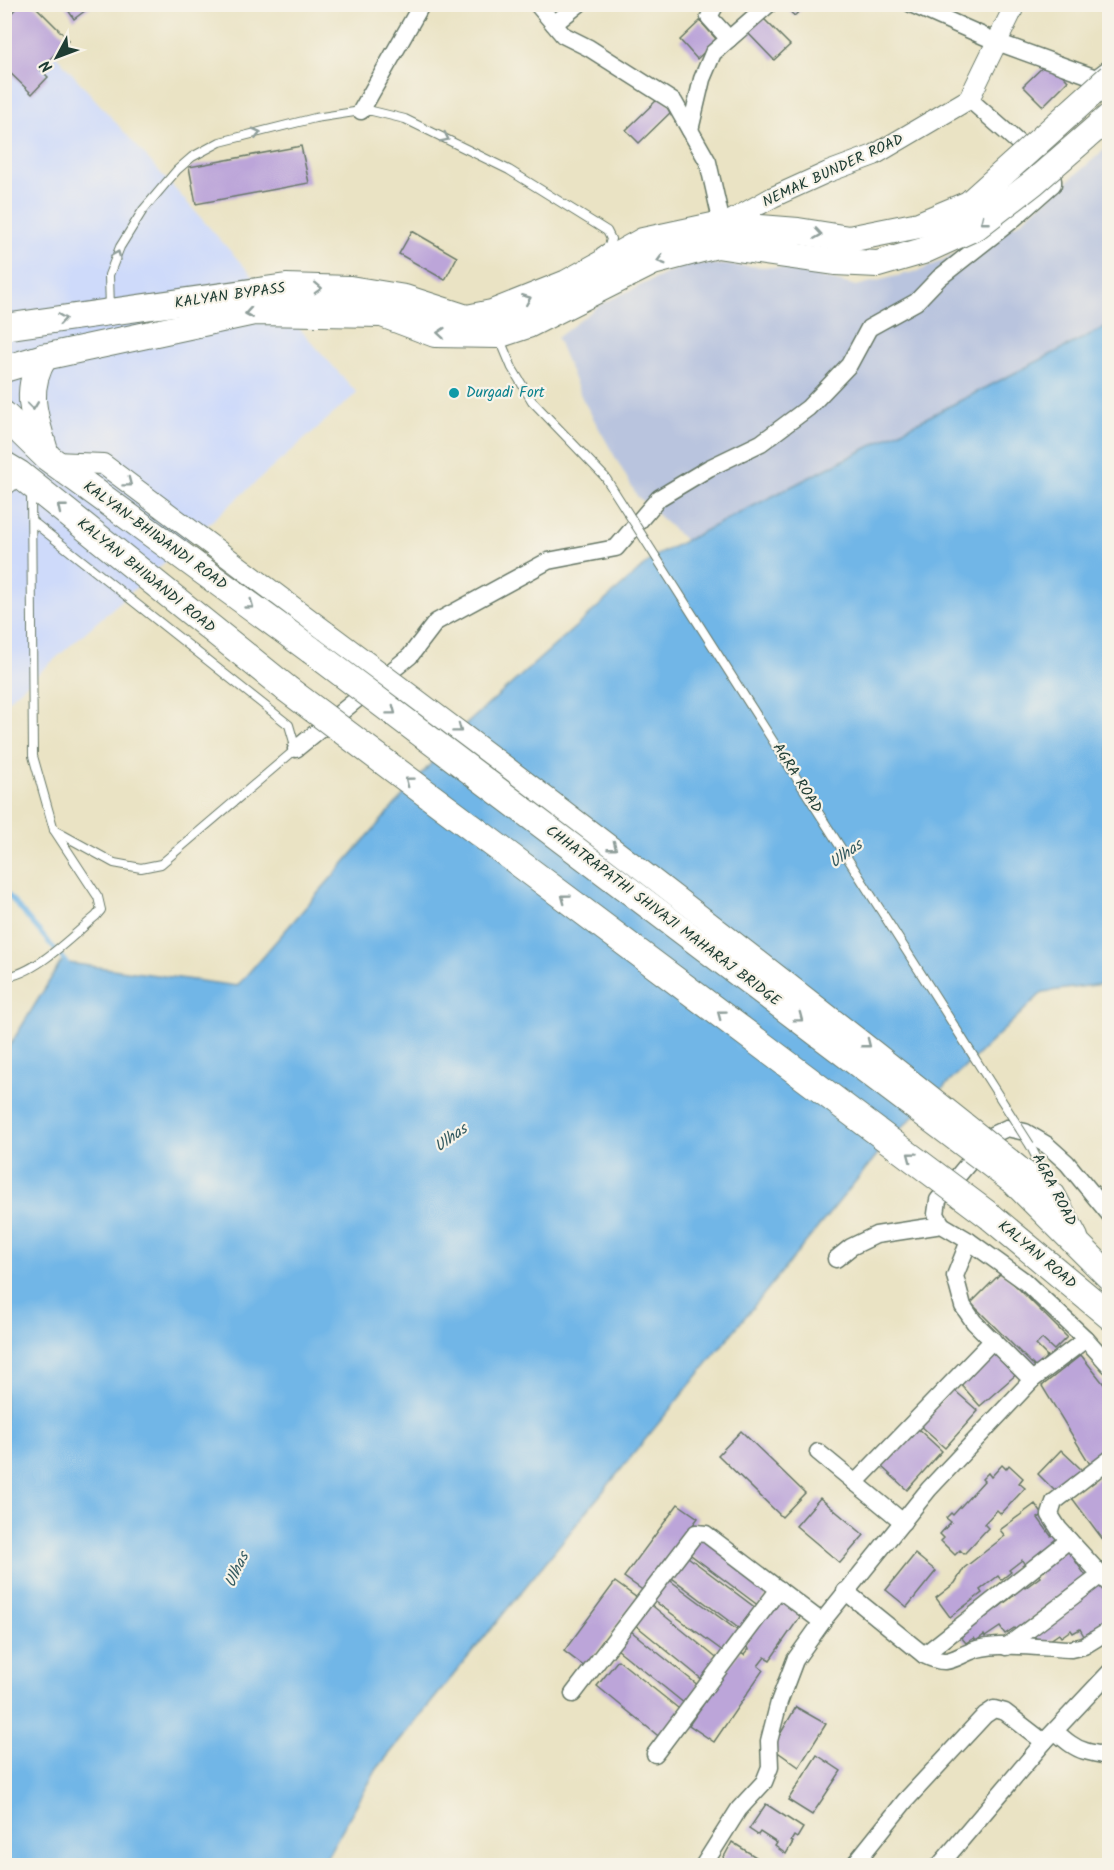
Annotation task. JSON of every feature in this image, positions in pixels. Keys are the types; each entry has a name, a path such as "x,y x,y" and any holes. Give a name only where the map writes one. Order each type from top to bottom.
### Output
{"highway":[{"path":"44,357 37,368 31,393 34,417 50,460"},
{"name":"KALYAN-BHIWANDI ROAD","path":"4,415 50,460 319,641"},
{"name":"KALYAN BHIWANDI ROAD","path":"13,473 287,689 991,1216"},
{"name":"CHHATRAPATHI SHIVAJI MAHARAJ BRIDGE","path":"319,641 1020,1176"},
{"path":"1020,1176 1088,1256 1110,1277"},
{"name":"KALYAN ROAD","path":"991,1216 1110,1316"}],"main road":[{"path":"759,239 798,231 849,239 919,225 969,204 1103,78"},
{"path":"720,235 759,239 835,262 878,264 923,251 976,227 1033,183 1110,116"},
{"name":"KALYAN BYPASS","path":"4,369 44,357 254,312 382,314 435,334 495,324 643,241 720,235"},
{"name":"KALYAN BYPASS","path":"4,327 286,287 350,289 405,298 467,318 495,324 528,325 653,262 720,235"}],"street":[{"path":"362,111 420,4"},
{"path":"537,4 563,35 589,48 674,102 708,162 720,235"},
{"path":"554,24 579,4"},
{"path":"697,4 712,11 729,39"},
{"path":"690,130 702,79 713,53 769,4"},
{"path":"911,4 997,42 1103,78"},
{"path":"296,749 410,656 436,622 548,561 616,549 659,498 709,468 761,443 808,408 849,365 869,328 916,302 939,278 1010,222 1053,184 1053,180 1021,145 969,99 1012,11 1012,4"},
{"path":"909,222 955,202 1103,78 1110,68"},
{"name":"NEMAK BUNDER ROAD","path":"720,235 773,197 828,172 874,155 969,99"},
{"path":"1110,1215 1067,1163 1047,1145 1025,1132 1007,1128 992,1135 938,1200 936,1214 942,1225 969,1241 1023,1280 1086,1339 1110,1366"},
{"path":"1020,1176 1055,1194"},
{"name":"AGRA ROAD","path":"1055,1194 1088,1256"},
{"path":"836,1259 851,1247 876,1235 942,1225"},
{"path":"969,1241 955,1276 963,1306 974,1322 1032,1380"},
{"path":"703,1866 739,1809 764,1782 770,1767 769,1741 778,1702 795,1660 824,1620 929,1490 1032,1380 1086,1339"},
{"path":"855,1483 993,1340"},
{"path":"818,1452 903,1522"},
{"path":"1006,1647 1105,1580 1050,1515 1054,1502 1110,1459"},
{"path":"573,1694 696,1533 706,1534 824,1620"},
{"path":"924,1655 1069,1540"},
{"path":"655,1754 779,1589"},
{"path":"841,1598 937,1662 947,1661 981,1648 1071,1649 1084,1646 1110,1630"},
{"path":"939,1866 1075,1707 1110,1672"},
{"path":"853,1866 905,1801 985,1715 994,1709 1005,1712 1050,1737 1087,1752 1100,1753 1110,1758"}],"lane":[{"path":"110,312 109,275 120,247 143,210 177,170 192,157 220,142 315,118 362,111 372,111 416,124 509,170 607,231 611,239 609,246 582,265 567,283"},
{"name":"AGRA ROAD","path":"495,324 512,368 531,401 605,477 1030,1145 1055,1194"},
{"path":"4,977 14,976 42,961 101,910 98,897 54,830 33,756 33,521 13,473"},
{"path":"33,521 289,725 296,749 161,864 141,868 114,863 54,830"}],"shaded area":[{"path":"10,4 357,393 5,703 4,5"},
{"path":"1109,146 1109,343 696,550 637,496 582,398 557,338 601,304 689,263 787,268 856,286 922,270 1019,223"}],"water":[{"name":"Ulhas","path":"1109,325 1109,983 1043,992 890,1139 377,1769 322,1865 5,1865 4,1055 61,962 237,986 462,728 655,556"}],"building":[{"path":"20,4 33,4 69,40 40,69 48,77 32,94 4,67 4,21"},
{"path":"64,4 94,4 74,19"},
{"path":"784,4 808,4 794,16"},
{"path":"762,17 790,45 774,60 747,32"},
{"path":"700,21 717,40 697,59 680,40"},
{"path":"1049,61 1068,81 1043,106 1023,86"},
{"path":"661,96 674,109 639,143 626,130"},
{"path":"301,146 309,183 196,204 189,167"},
{"path":"412,231 457,257 445,280 399,254"},
{"path":"1002,1272 1067,1337 1054,1350 1042,1339 1036,1345 1047,1356 1036,1368 971,1303"},
{"path":"997,1347 1019,1372 980,1406 958,1381"},
{"path":"1081,1355 1110,1392 1110,1451 1091,1466 1042,1386"},
{"path":"952,1388 978,1411 945,1448 920,1426"},
{"path":"917,1428 942,1451 907,1490 882,1467"},
{"path":"741,1431 805,1493 782,1517 718,1455"},
{"path":"1061,1450 1082,1470 1058,1494 1038,1474"},
{"path":"1002,1465 1006,1469 1009,1465 1023,1478 1019,1483 1025,1488 1001,1514 997,1510 984,1524 988,1528 964,1554 960,1550 955,1555 941,1541 944,1538 940,1534 951,1522 946,1518 951,1513 953,1515 984,1481 982,1479 988,1473 991,1477"},
{"path":"1110,1469 1110,1502 1107,1504 1110,1507 1110,1549 1072,1498"},
{"path":"820,1498 864,1535 840,1563 796,1526"},
{"path":"678,1504 698,1518 644,1591 624,1577"},
{"path":"1035,1504 1043,1515 1038,1518 1051,1536 1056,1532 1061,1538 1025,1565 1022,1560 1001,1580 998,1576 980,1590 982,1593 950,1617 936,1598 955,1583 964,1568 1005,1536 1000,1530"},
{"path":"701,1534 773,1587 759,1606 687,1552"},
{"path":"1071,1545 1079,1555 1074,1559 1086,1576 1016,1631 1014,1628 1005,1634 1000,1627 985,1637 984,1635 976,1641 974,1638 966,1643 958,1629 995,1601 999,1607 1012,1597 1007,1592 1020,1582 1025,1588 1040,1577 1036,1570"},
{"path":"684,1554 757,1609 741,1630 668,1575"},
{"path":"915,1554 936,1571 907,1607 886,1590"},
{"path":"664,1576 742,1634 727,1654 649,1597"},
{"path":"1102,1580 1110,1589 1110,1625 1094,1637 1090,1632 1084,1636 1080,1629 1073,1633 1071,1630 1061,1637 1059,1634 1047,1642 1039,1643 1030,1630"},
{"path":"615,1582 637,1598 585,1667 564,1651"},
{"path":"777,1597 802,1614 770,1660 765,1657 758,1666 763,1670 714,1742 689,1725 739,1652 744,1655 749,1649 744,1645"},
{"path":"649,1603 720,1661 704,1681 633,1623"},
{"path":"626,1627 699,1686 685,1704 612,1645"},
{"path":"618,1660 683,1712 662,1739 597,1686"},
{"path":"796,1707 826,1724 799,1767 772,1748"},
{"path":"817,1755 841,1771 812,1815 788,1800"},
{"path":"766,1804 803,1828 797,1838 794,1836 786,1854 775,1846 777,1843 760,1832 758,1835 749,1829"},
{"path":"732,1842 756,1857 750,1866 719,1866"}],"waterway":[{"path":"4,890 69,966"}],"place":[{"name":"Durgadi Fort","path":"454,393"}]}
